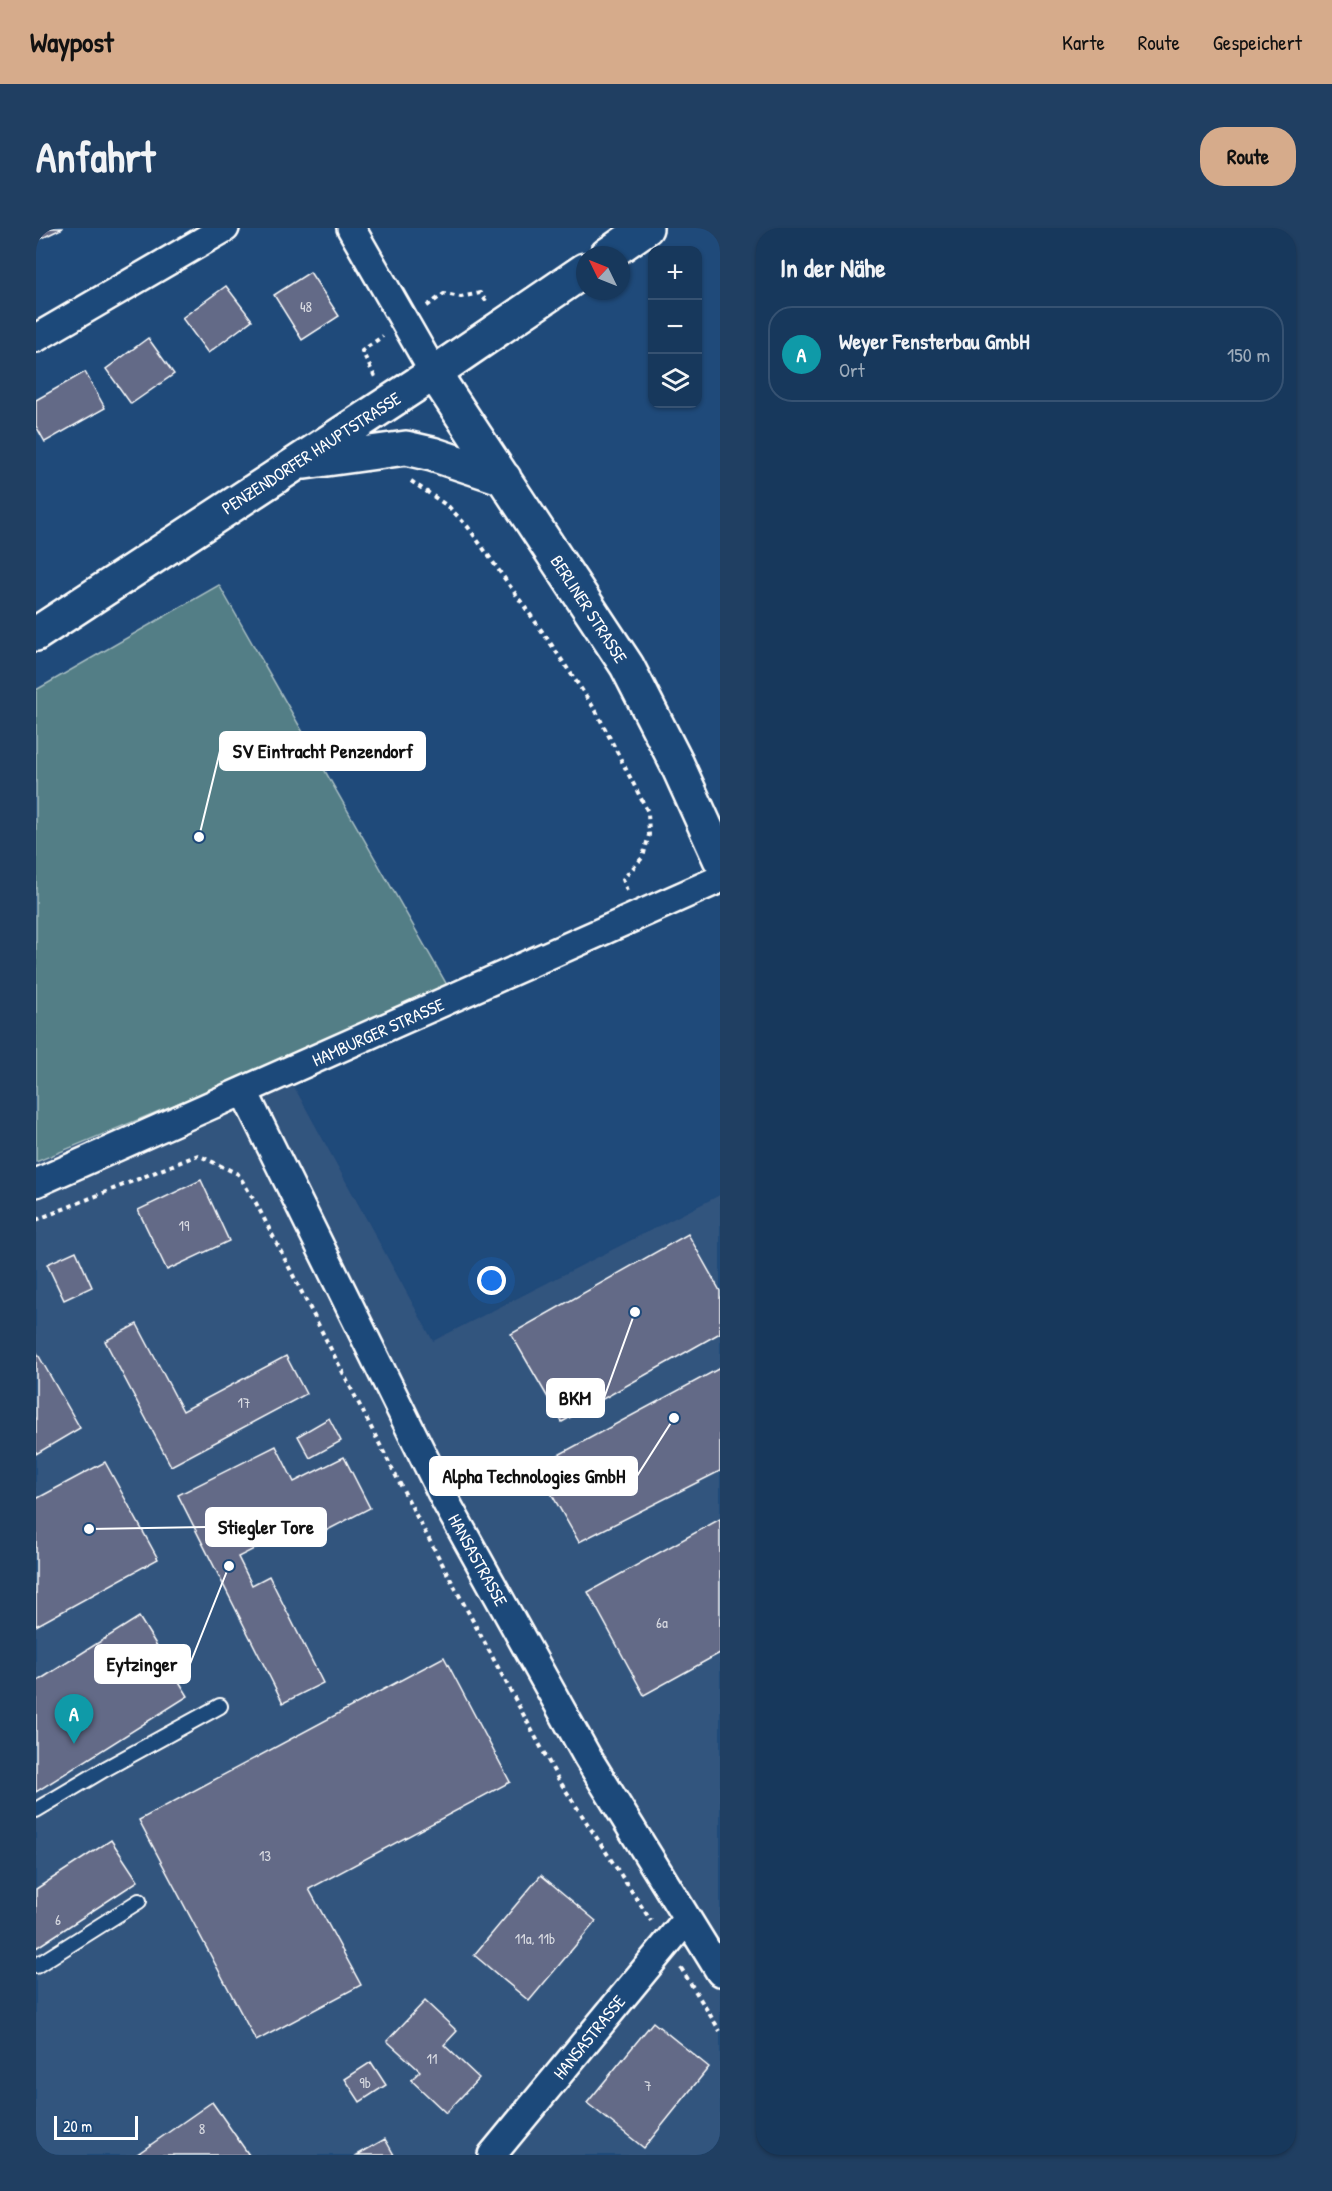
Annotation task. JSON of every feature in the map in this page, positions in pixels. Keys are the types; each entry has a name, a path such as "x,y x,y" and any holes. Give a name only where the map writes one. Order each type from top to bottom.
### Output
{"main road":[{"path":"620,246 646,228"},
{"name":"PENZENDORFER HAUPTSTRASSE","path":"36,634 434,373 576,276"},
{"name":"BERLINER STRASSE","path":"434,373 627,666 677,764 720,859"},
{"path":"295,463 406,448 432,454 504,478"}],"street":[{"path":"36,338 225,228"},
{"path":"351,228 434,373"},
{"name":"HAMBURGER STRASSE","path":"36,1183 720,879"},
{"name":"HANSASTRASSE","path":"244,1092 446,1502 588,1758 720,1971"},
{"name":"HANSASTRASSE","path":"492,2155 687,1918"}],"lane":[{"path":"36,1810 220,1706"},
{"path":"36,1966 139,1901"}],"path":[{"path":"388,402 362,351 444,294 461,297 480,293 503,327"},
{"path":"406,448 406,474 413,484 449,507 468,527 596,711 648,812 649,834 643,856 623,879 636,917"},
{"path":"36,1220 198,1155 238,1174 256,1203 423,1528 557,1777 720,2031"}],"shaded area":[{"path":"280,1061 433,1341 720,1195 720,2155 36,2155 36,1162"}],"green space":[{"path":"219,585 447,985 280,1061 36,1162 36,690"}],"building":[{"path":"36,228 63,228 36,241"},
{"path":"310,272 339,316 302,340 274,295"},
{"path":"226,286 252,320 208,353 182,318"},
{"path":"148,338 174,374 131,404 106,369"},
{"path":"85,372 105,408 45,442 36,426 36,400"},
{"path":"201,1180 229,1241 167,1270 138,1210"},
{"path":"688,1234 720,1291 720,1333 562,1422 511,1334"},
{"path":"76,1251 92,1287 64,1300 47,1264"},
{"path":"137,1324 183,1411 286,1356 306,1394 171,1466 105,1341"},
{"path":"36,1351 80,1428 36,1454"},
{"path":"720,1368 720,1471 579,1542 536,1467"},
{"path":"329,1418 341,1441 310,1458 298,1436"},
{"path":"276,1446 294,1482 344,1457 370,1508 310,1539 302,1525 238,1557 252,1585 269,1576 323,1683 283,1703 178,1495"},
{"path":"105,1462 158,1559 36,1626 36,1499"},
{"path":"720,1519 720,1653 644,1695 588,1592"},
{"path":"139,1617 188,1696 36,1792 36,1682"},
{"path":"444,1657 510,1782 309,1889 361,1985 256,2041 139,1820"},
{"path":"111,1840 138,1881 36,1948 36,1889"},
{"path":"541,1875 596,1921 529,2001 474,1955"},
{"path":"425,2001 457,2031 444,2045 479,2078 446,2113 411,2080 420,2071 387,2041"},
{"path":"653,2022 709,2067 644,2148 587,2103"},
{"path":"371,2062 386,2085 360,2102 345,2079"},
{"path":"212,2102 249,2155 136,2155"},
{"path":"385,2139 394,2155 357,2155"}],"place":[{"name":"SV Eintracht Penzendorf","path":"199,837"},
{"name":"BKM","path":"635,1312"},
{"name":"Alpha Technologies GmbH","path":"674,1418"},
{"name":"Stiegler Tore","path":"89,1529"},
{"name":"Eytzinger","path":"229,1566"},
{"name":"Weyer Fensterbau GmbH","path":"74,1744"}]}
